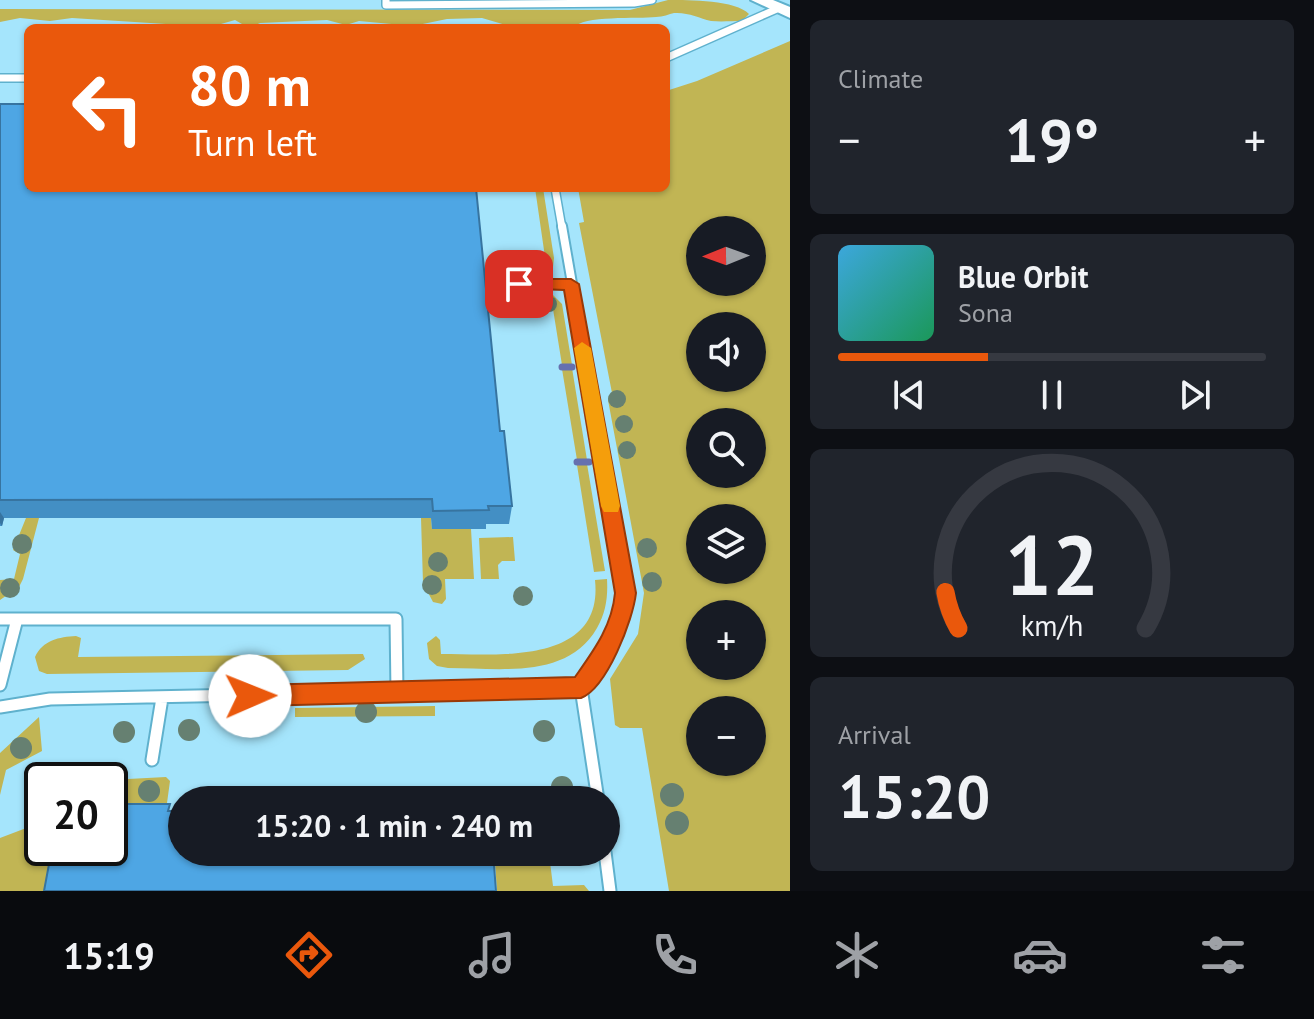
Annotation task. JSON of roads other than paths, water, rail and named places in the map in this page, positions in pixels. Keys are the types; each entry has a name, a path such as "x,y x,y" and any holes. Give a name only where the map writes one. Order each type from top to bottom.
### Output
{"main road":[{"path":"759,0 784,10"}],"lane":[{"path":"386,0 386,5 634,3 652,0"},
{"path":"670,56 784,10"},
{"path":"0,78 24,78"},
{"path":"556,192 626,593 618,629 581,688 596,786"},
{"path":"519,284 571,284"},
{"path":"0,619 396,619 397,693"},
{"path":"0,685 17,619"},
{"path":"0,707 50,699 581,688"},
{"path":"152,760 162,698"},
{"path":"607,866 610,891"}],"waterway":[{"path":"562,367 572,367"},
{"path":"577,462 589,462"}]}
